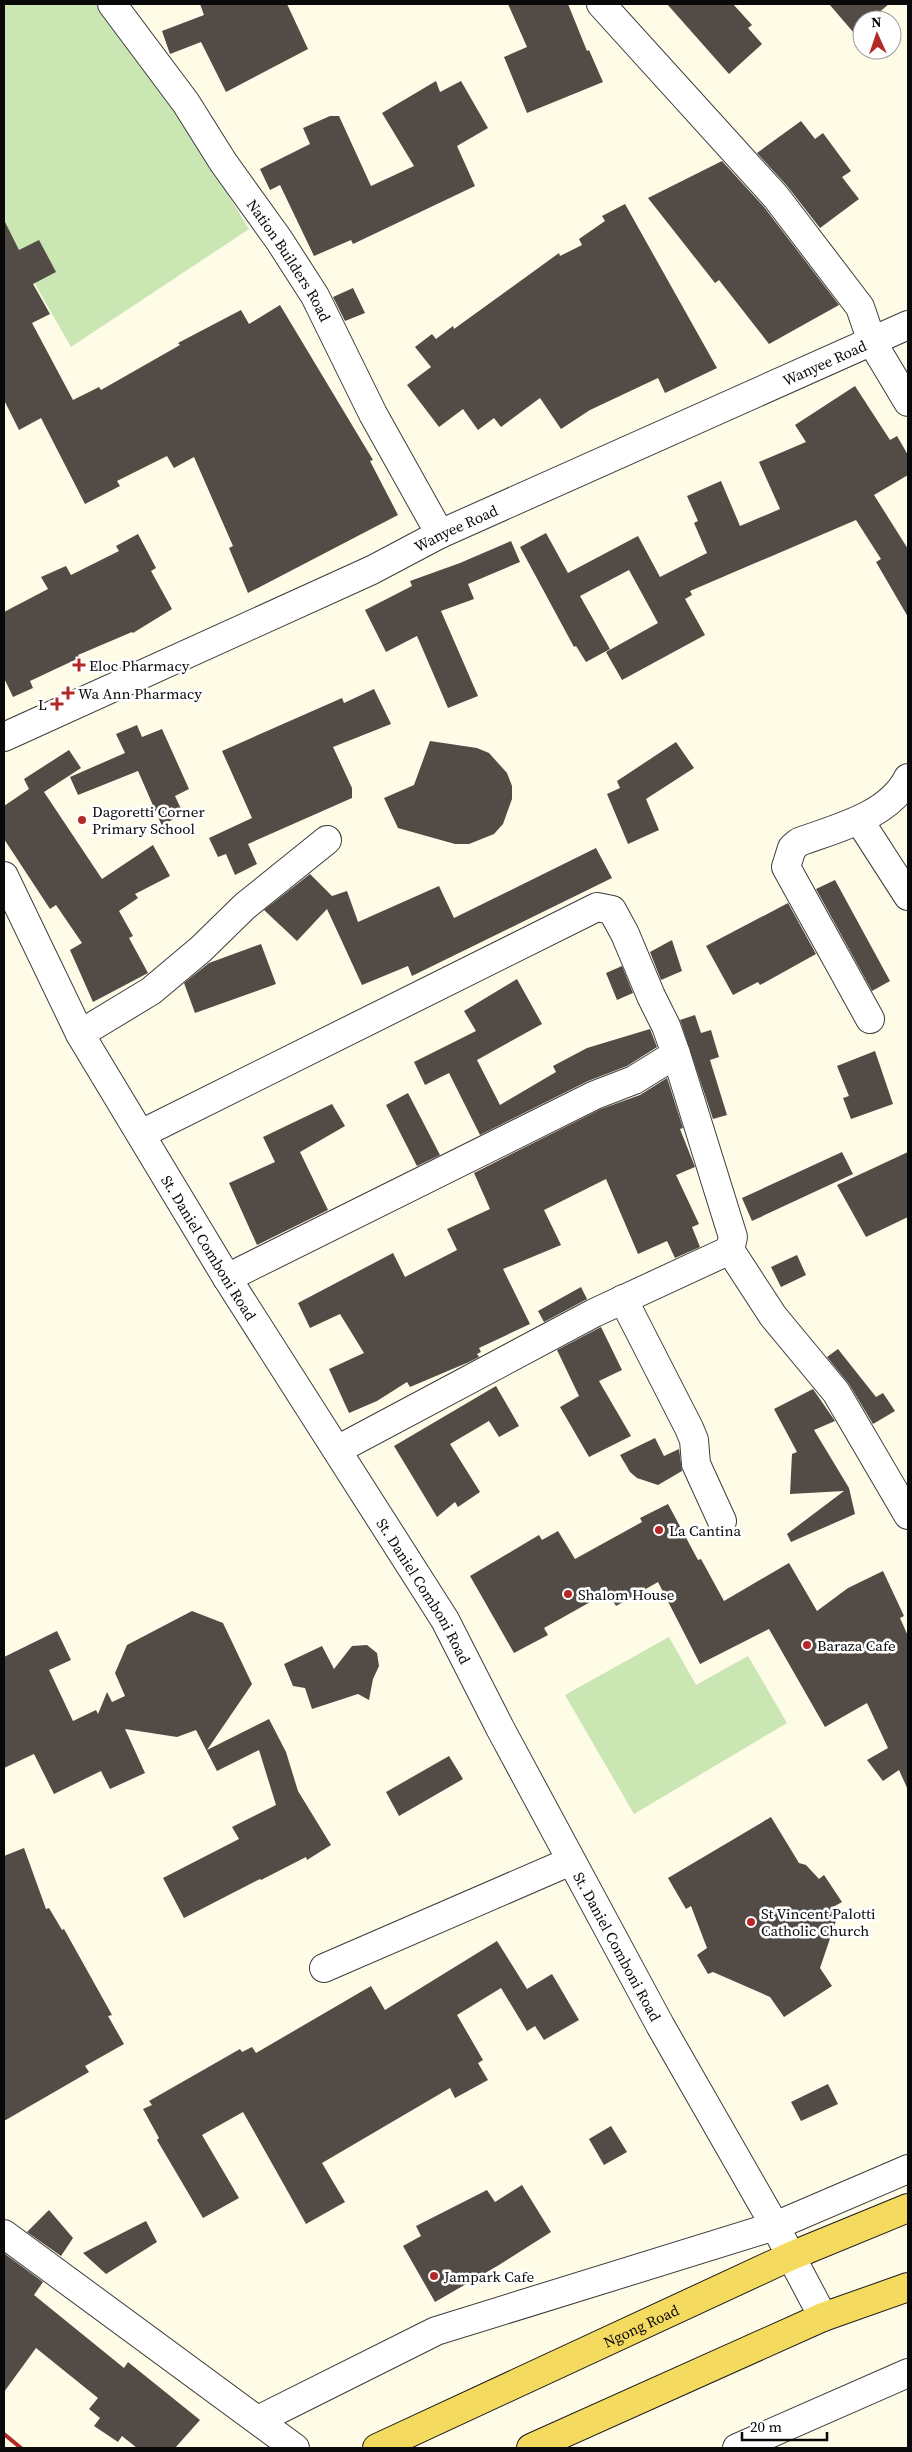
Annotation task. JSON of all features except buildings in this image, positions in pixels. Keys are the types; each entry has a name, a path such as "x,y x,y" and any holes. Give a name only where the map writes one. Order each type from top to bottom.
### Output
{"main road":[{"name":"Ngong Road","path":"377,2448 791,2256 908,2208"},
{"path":"531,2448 823,2317 908,2287"}],"street":[{"name":"Nation Builders Road","path":"112,4 186,103 223,162 279,240 315,296 373,414 440,534"},
{"path":"601,4 776,197 860,308 872,342 908,402"},
{"name":"Wanyee Road","path":"4,737 372,570 440,534 908,325"},
{"path":"870,1019 786,867 792,848 799,842 860,820 902,790 908,778"},
{"path":"860,820 908,896"},
{"path":"80,1034 151,991 201,950 245,906 326,840"},
{"name":"St. Daniel Comboni Road","path":"4,876 80,1034 227,1278 445,1620 571,1861 660,2025 775,2226 823,2317"},
{"path":"141,1134 597,908 612,910 626,934 651,996 666,1026 676,1054 733,1237 730,1250 773,1316 836,1392 908,1515"},
{"path":"227,1278 595,1095 634,1080 676,1054"},
{"path":"337,1450 623,1299 730,1250"},
{"path":"623,1299 689,1428 694,1440 696,1464 722,1521"},
{"path":"324,1968 571,1861"},
{"path":"258,2420 436,2331 775,2226 908,2169"},
{"path":"4,2234 294,2448"},
{"path":"737,2448 908,2373"}],"green space":[{"path":"4,4 112,4 249,229 71,347 4,230"},
{"path":"669,1637 696,1685 748,1656 787,1723 634,1814 565,1695"}],"railway":[{"path":"4,2434 21,2448"}],"place":[{"name":"Eloc Pharmacy","path":"79,665"},
{"name":"Wa Ann Pharmacy","path":"68,693"},
{"name":"L","path":"57,704"},
{"name":"Dagoretti Corner Primary School","path":"82,820"},
{"name":"La Cantina","path":"659,1530"},
{"name":"Shalom House","path":"568,1594"},
{"name":"Baraza Cafe","path":"807,1645"},
{"name":"St Vincent Palotti Catholic Church","path":"751,1922"},
{"name":"Jampark Cafe","path":"434,2276"}]}
